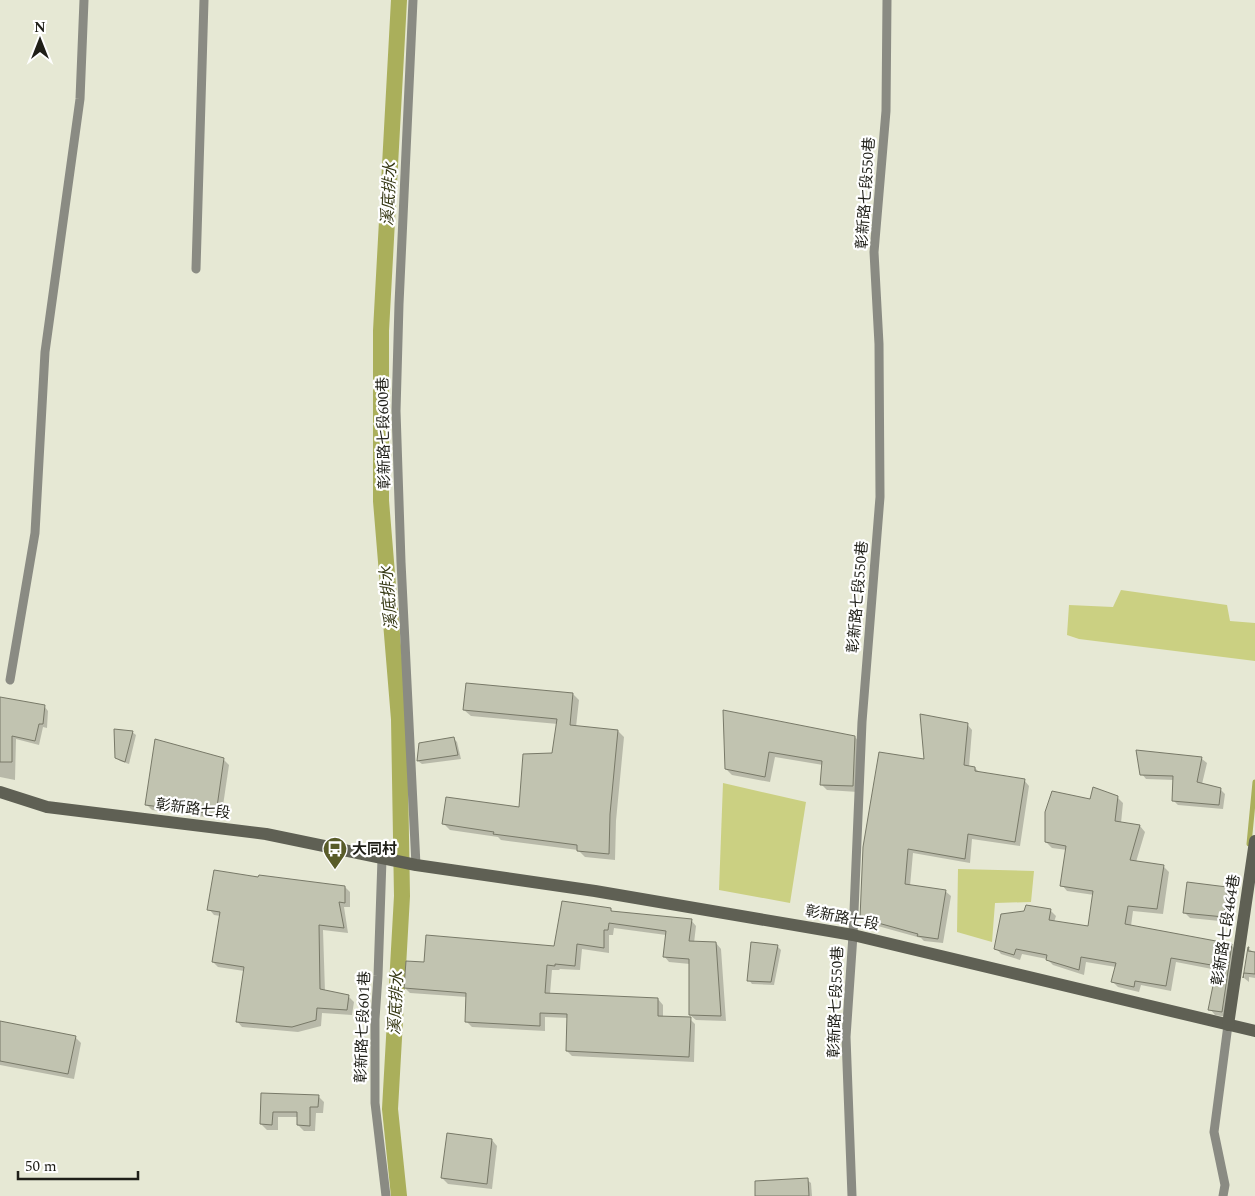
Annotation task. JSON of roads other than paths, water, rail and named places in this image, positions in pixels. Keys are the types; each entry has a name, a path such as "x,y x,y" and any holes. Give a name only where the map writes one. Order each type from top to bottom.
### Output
{"street":[{"name":"彰新路七段","path":"0,792 47,807 266,834 416,865 595,891 853,935 1255,1031"},
{"name":"彰新路七段464巷","path":"1228,1025 1255,841"}],"lane":[{"path":"10,680 34,533 45,352 80,99 84,0"},
{"path":"196,269 204,0"},
{"name":"彰新路七段600巷","path":"413,0 396,410 401,562 416,865"},
{"name":"彰新路七段550巷","path":"852,1196 846,1037 853,935 862,722 880,497 879,344 874,252 886,111 887,0"},
{"name":"彰新路七段601巷","path":"382,859 375,1019 375,1103 386,1196"},
{"path":"1223,1196 1224,1185 1214,1132 1228,1025"}],"waterway":[{"name":"溪底排水","path":"399,0 381,331 381,501 399,719 402,896 390,1109 399,1196"},
{"path":"1249,844 1255,782"}],"place":[{"name":"大同村","path":"335,870"}]}
